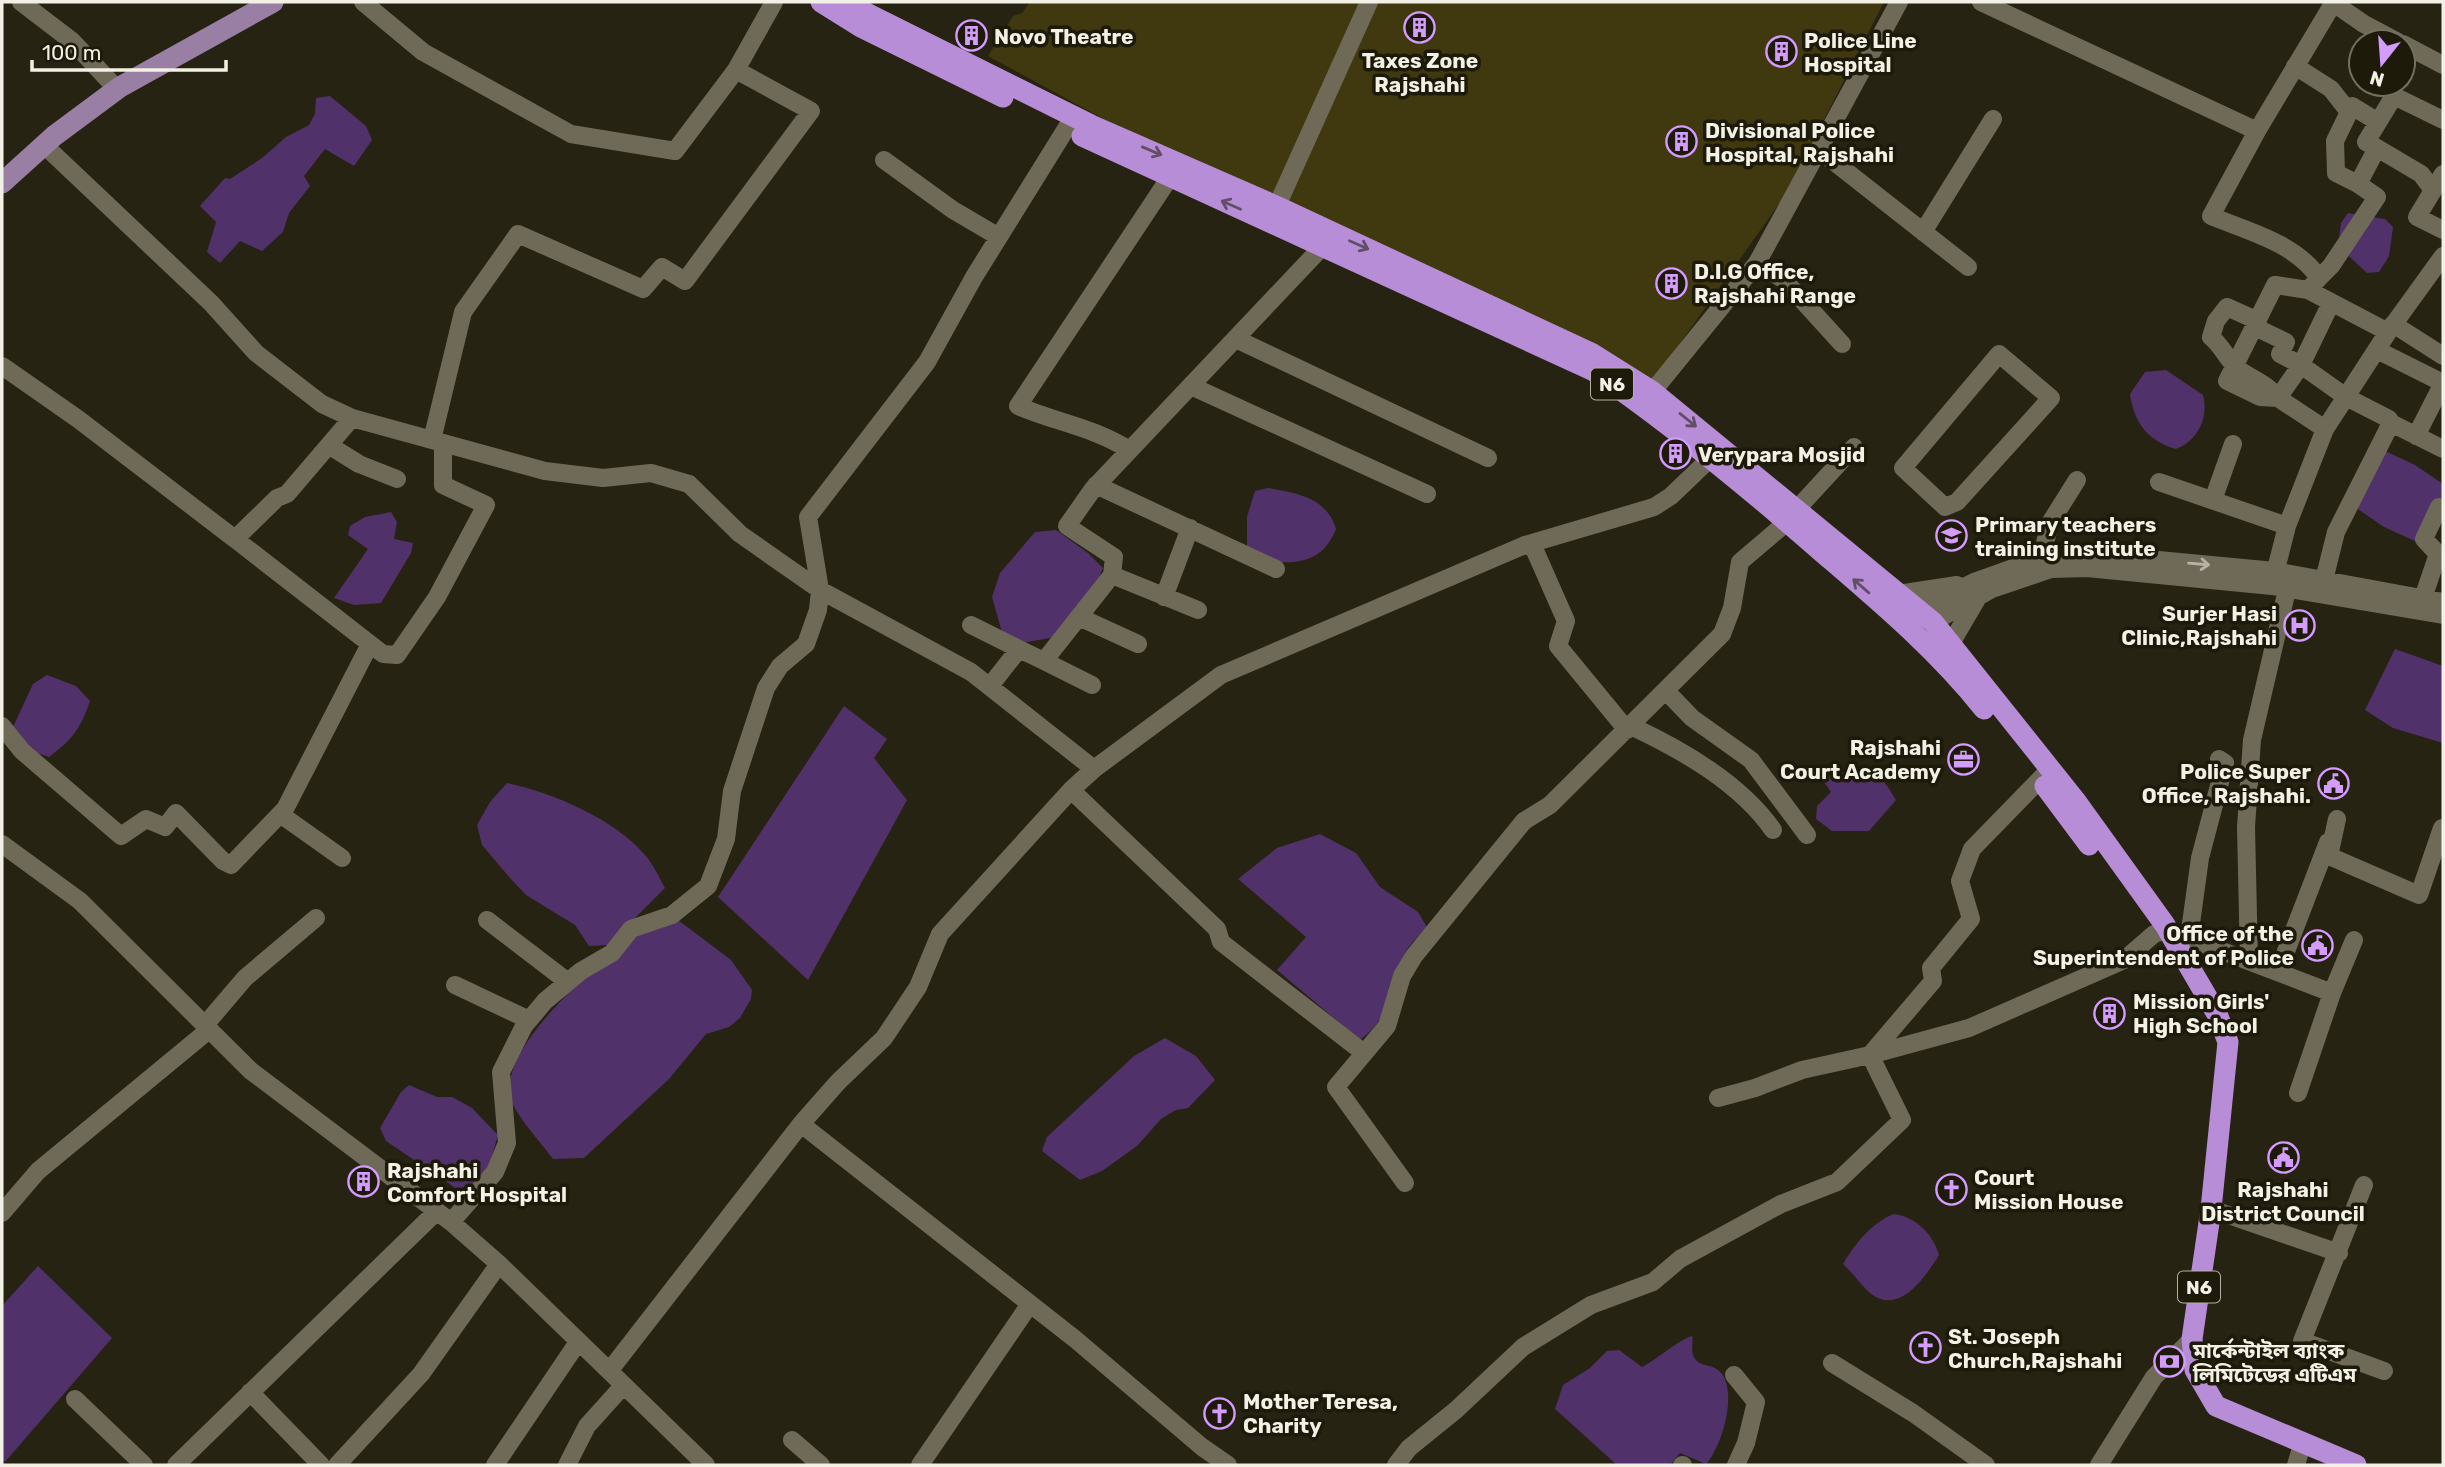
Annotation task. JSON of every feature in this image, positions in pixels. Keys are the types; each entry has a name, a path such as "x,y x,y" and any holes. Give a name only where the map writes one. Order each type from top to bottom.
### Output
{"highway":[{"name":"N6","path":"821,2 867,14"},
{"name":"N6","path":"849,2 1170,177 1273,214 1323,246 1594,370 1648,398"},
{"name":"N6","path":"1071,123 1591,353 1916,621 1950,645 2160,932 2217,1014 2228,1042 2211,1209 2192,1339 2195,1370 2216,1406 2299,1455 2356,1465"},
{"name":"N6","path":"1791,516 1898,594 1978,701 2044,773"}],"main road":[{"path":"2,183 44,145 117,89 273,2"}],"street":[{"path":"21,2 72,41 117,89"},
{"path":"363,2 423,52 571,134 675,151 736,71 774,2"},
{"path":"1273,214 1368,2"},
{"path":"1648,398 1757,263 1899,2"},
{"path":"1981,2 2257,131"},
{"path":"2372,28 2333,2 2257,131 2211,216 2276,243 2311,265 2313,284 2331,303 2391,328 2443,356"},
{"path":"2417,51 2443,65"},
{"path":"2295,66 2331,89 2349,113"},
{"path":"2,366 78,419 383,654 397,655 437,597 486,505 443,485 437,442 463,312 518,234 643,289 662,267 685,281 811,111 736,71"},
{"path":"2433,190 2421,174 2366,142 2394,96 2443,120"},
{"path":"2325,429 2278,398 2260,397 2227,381 2274,285 2313,284 2331,266 2377,197 2336,173 2334,162 2335,141 2352,106 2378,122"},
{"path":"1923,232 1993,120"},
{"path":"176,1465 250,1392 495,1172 507,1143 501,1072 529,1020 545,1001 612,953 631,929 672,915 708,886 726,839 732,791 766,688 780,666 806,644 818,610 820,590 808,517 927,362 999,237 1071,123"},
{"path":"44,145 211,303 256,354 322,404 352,418 545,471 603,478 651,473 689,484 740,534 820,590 971,672 1094,769"},
{"path":"1819,149 1968,267"},
{"path":"2358,184 2377,149"},
{"path":"884,160 953,210 999,237"},
{"path":"2443,174 2417,217 2443,230"},
{"path":"1129,450 1107,435 1051,420 1018,406 1170,177"},
{"path":"1044,661 1112,576 1115,557 1068,526 1096,485 1323,246"},
{"path":"1757,263 1783,279 1842,344"},
{"path":"2249,961 2246,827 2252,740 2281,580 2287,526 2325,429 2391,328 2441,265"},
{"path":"2278,398 2301,365 2331,303"},
{"path":"2235,366 2211,337 2216,321 2227,307 2287,342 2280,354 2301,365 2346,397 2389,419 2391,424 2443,449"},
{"path":"1236,338 1488,458"},
{"path":"2377,350 2443,383 2416,436"},
{"path":"1999,354 2051,398 1957,502 1945,507 1903,468 1999,354"},
{"path":"1191,386 1427,494"},
{"path":"235,539 276,498 287,494 352,418"},
{"path":"2324,580 2336,532 2391,424"},
{"path":"2213,500 2233,444"},
{"path":"330,446 359,464 397,479"},
{"path":"1405,1183 1336,1087 1387,1026 1402,976 1414,956 1524,821 1550,805 1722,634 1732,608 1740,562 1791,516 1854,447"},
{"path":"610,1370 801,1124 838,1082 884,1038 918,987 940,934 1071,790 1094,769 1221,675 1532,544 1654,507 1671,496 1715,453"},
{"path":"2041,559 2050,523 2077,480"},
{"path":"2159,482 2287,526"},
{"path":"1096,485 1276,569"},
{"path":"2423,598 2441,555 2424,539 2442,506"},
{"path":"1164,597 1190,528"},
{"path":"1532,544 1566,621 1558,646 1629,728 1679,748 1759,811 1773,830"},
{"path":"1916,621 2041,559 2095,554 2281,580 2443,615"},
{"path":"1898,594 1976,590 2051,569 2087,568 2281,580 2324,580 2443,602"},
{"path":"1112,576 1198,610"},
{"path":"1950,645 1976,590"},
{"path":"1079,617 1138,644"},
{"path":"971,625 1092,685"},
{"path":"2,726 22,751 121,836 146,818 165,827 176,813 223,861 231,865 280,814 330,719 350,688 370,644"},
{"path":"989,686 1019,649"},
{"path":"1666,691 1692,718 1751,760 1807,835"},
{"path":"2189,938 2200,858 2225,763 2219,759"},
{"path":"1870,1055 1933,981 1931,968 1970,919 1960,881 1972,849 2044,773"},
{"path":"1071,790 1217,929 1221,942 1364,1054"},
{"path":"280,814 342,858"},
{"path":"2278,972 2338,816 2329,856 2419,895 2442,828"},
{"path":"2,844 80,901 251,1072 443,1217 499,1264 542,1302 578,1342 706,1465"},
{"path":"2,1213 38,1171 207,1027 245,978 316,918"},
{"path":"486,920 568,982"},
{"path":"1718,1098 1755,1088 1802,1070 1969,1028 2124,960 2160,932 2189,938 2332,993"},
{"path":"2298,1093 2332,993 2354,940"},
{"path":"455,985 529,1020"},
{"path":"1396,1465 1409,1448 1456,1410 1523,1347 1591,1305 1653,1282 1680,1259 1781,1204 1837,1182 1902,1120 1870,1055"},
{"path":"801,1124 1030,1304 1228,1465"},
{"path":"2364,1185 2302,1341 2384,1371"},
{"path":"2211,1209 2339,1253"},
{"path":"337,1465 421,1374 499,1264"},
{"path":"920,1465 1030,1304"},
{"path":"2099,1465 2154,1377 2192,1339"},
{"path":"495,1465 578,1342"},
{"path":"1832,1363 1913,1413 1986,1465"},
{"path":"1734,1375 1756,1402 1746,1443 1736,1465"},
{"path":"567,1465 587,1426 623,1386"},
{"path":"250,1392 321,1465"},
{"path":"75,1399 144,1465"},
{"path":"792,1440 821,1465"}],"shaded area":[{"path":"1030,2 1884,2 1786,194 1654,380 1153,146 988,56 1013,16 1022,13"},
{"path":"330,96 366,126 372,140 354,166 325,149 304,176 310,186 289,213 283,232 262,251 240,241 220,263 207,252 216,222 200,206 225,178 230,179 262,158 286,137 309,125 315,114 316,98"},
{"path":"2348,213 2385,219 2393,227 2389,256 2379,272 2367,273 2338,246 2341,223"},
{"path":"2166,370 2203,395 2204,412 2200,427 2190,440 2176,449 2150,436 2144,429 2135,414 2130,394 2145,372"},
{"path":"2381,449 2415,465 2443,484 2443,495 2417,542 2384,527 2352,505"},
{"path":"1268,488 1300,495 1326,510 1336,529 1320,553 1299,561 1279,562 1261,558 1247,548 1247,517 1255,491"},
{"path":"391,512 397,522 394,539 413,543 411,553 381,603 354,605 334,598 368,549 348,535 350,526 365,517"},
{"path":"1056,530 1088,553 1103,568 1098,580 1055,637 1022,643 1003,636 992,597 1000,573 1035,532"},
{"path":"2395,649 2443,666 2443,743 2393,728 2365,710"},
{"path":"47,675 76,686 90,701 75,733 49,757 32,751 13,727 33,684"},
{"path":"844,706 887,739 874,758 907,800 808,980 718,897"},
{"path":"1838,767 1844,773 1855,767 1870,770 1884,782 1896,800 1869,831 1832,831 1816,819 1817,806 1831,792 1822,779 1830,770"},
{"path":"507,783 562,800 600,819 632,842 653,866 665,888 608,945 589,946 575,925 526,895 482,845 477,825 490,802"},
{"path":"1320,834 1356,853 1380,887 1418,912 1427,927 1405,953 1386,1009 1372,1029 1360,1040 1277,970 1306,937 1238,879 1277,848"},
{"path":"678,920 731,960 752,990 751,999 740,1018 729,1027 706,1034 669,1079 584,1158 553,1159 522,1120 510,1097 511,1076 521,1053 537,1029 580,982 647,930"},
{"path":"1165,1038 1196,1056 1215,1080 1188,1108 1176,1110 1161,1119 1137,1146 1102,1171 1080,1180 1042,1151 1047,1137 1134,1056"},
{"path":"409,1085 437,1097 452,1097 472,1108 498,1135 490,1163 483,1176 468,1186 457,1189 386,1141 380,1128 401,1092"},
{"path":"1894,1214 1923,1228 1933,1240 1939,1255 1919,1283 1901,1297 1891,1300 1881,1299 1870,1293 1843,1264 1865,1234"},
{"path":"38,1266 112,1338 5,1462 2,1459 2,1306"},
{"path":"1692,1336 1694,1357 1718,1370 1728,1389 1723,1431 1706,1464 1680,1453 1670,1465 1617,1465 1555,1409 1563,1385 1590,1368 1607,1351 1619,1350 1642,1367"}],"place":[{"name":"Taxes Zone Rajshahi","path":"1420,28"},
{"name":"Novo Theatre","path":"971,36"},
{"name":"Police Line Hospital","path":"1781,52"},
{"name":"Divisional Police Hospital, Rajshahi","path":"1682,142"},
{"name":"D.I.G Office, Rajshahi Range","path":"1671,283"},
{"name":"Verypara Mosjid","path":"1675,454"},
{"name":"Primary teachers training institute","path":"1952,536"},
{"name":"Surjer Hasi Clinic,Rajshahi","path":"2300,625"},
{"name":"Rajshahi Court Academy","path":"1964,759"},
{"name":"Police Super Office, Rajshahi.","path":"2334,783"},
{"name":"Office of the Superintendent of Police","path":"2317,945"},
{"name":"Mission Girls' High School","path":"2110,1013"},
{"name":"Rajshahi District Council","path":"2283,1157"},
{"name":"Rajshahi Comfort Hospital","path":"364,1182"},
{"name":"Court Mission House","path":"1951,1189"},
{"name":"St. Joseph Church,Rajshahi","path":"1925,1348"},
{"name":"মার্কেন্টাইল ব্যাংক লিমিটেডের এটিএম","path":"2170,1362"},
{"name":"Mother Teresa, Charity","path":"1220,1413"}]}
